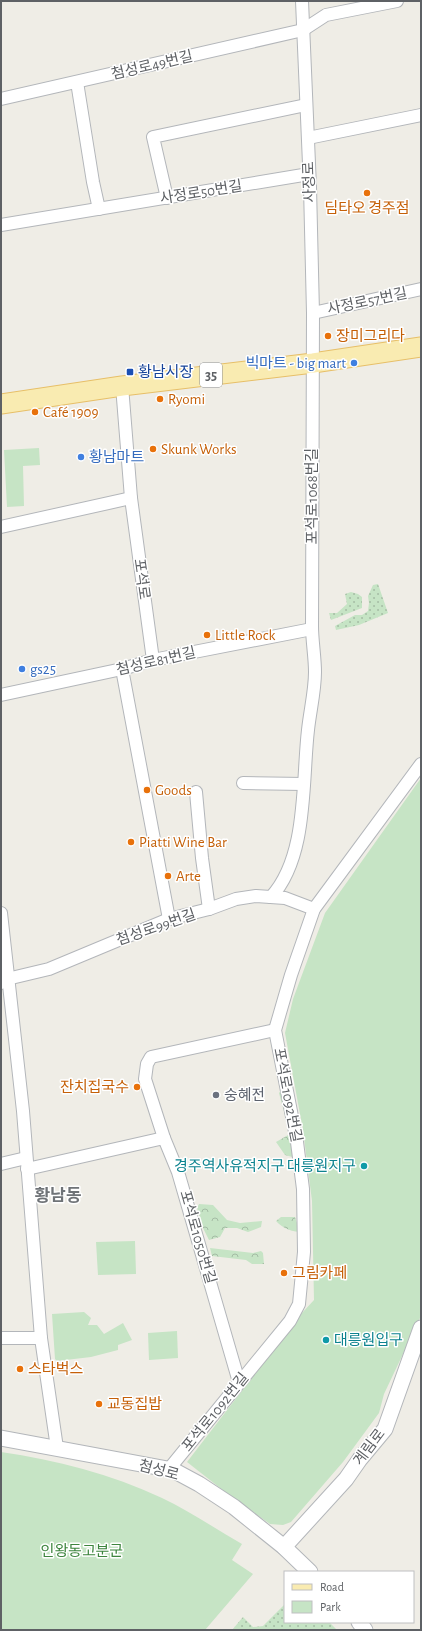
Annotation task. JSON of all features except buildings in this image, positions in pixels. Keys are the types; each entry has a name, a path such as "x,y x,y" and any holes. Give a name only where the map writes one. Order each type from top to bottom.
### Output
{"main road":[{"name":"35","path":"1,404 122,386 313,363 421,347"}],"street":[{"name":"사정로","path":"302,1 308,138 313,363"},
{"path":"303,30 326,15 397,1"},
{"name":"첨성로49번길","path":"1,99 303,30"},
{"path":"77,82 96,209"},
{"path":"167,198 153,137 306,106"},
{"path":"308,138 421,115"},
{"name":"사정로50번길","path":"1,225 309,174"},
{"name":"사정로57번길","path":"313,313 421,289"},
{"name":"포석로1068번길","path":"271,897 281,887 297,845 315,673 312,629 313,363"},
{"name":"포석로","path":"122,386 130,498 153,660"},
{"path":"1,527 130,498"},
{"name":"첨성로81번길","path":"1,695 122,669 153,660 312,629"},
{"path":"122,669 169,919"},
{"name":"포석로1092번길","path":"169,1469 290,1321 299,1304 304,1252 303,1189 297,1142 275,1030 291,975 314,909 421,764"},
{"path":"243,783 304,784"},
{"path":"196,792 202,858 209,909"},
{"name":"첨성로99번길","path":"4,981 49,969 169,919 209,909 236,899 256,896 285,898 314,909"},
{"path":"1,913 4,981 23,1111 41,1338 57,1448"},
{"name":"포석로1050번길","path":"240,1382 178,1172 164,1138 145,1079 147,1064 152,1057 275,1030"},
{"path":"1,1164 26,1164 164,1138"},
{"name":"계림로","path":"284,1547 346,1479 360,1459 385,1429 421,1328"},
{"path":"1,1338 41,1338"},
{"name":"첨성로","path":"1,1438 169,1469 199,1484 234,1507 284,1547 309,1571"}],"green space":[{"path":"39,448 40,465 23,466 24,506 7,507 4,450"},
{"path":"378,584 388,613 359,625 336,630 335,626 355,615 362,615 368,611 368,596 373,585"},
{"path":"351,592 362,597 362,608 331,620 329,613 337,613 347,604 345,594"},
{"name":"경주역사유적지구 대릉원지구","path":"421,778 421,1316 384,1394 379,1413 343,1462 291,1522 283,1525 270,1524 229,1495 187,1462 301,1314 314,1300 312,1201 303,1130 285,1033 293,999 325,913"},
{"path":"290,1079 296,1158 285,1155 276,1142 290,1134 279,1093"},
{"path":"199,1204 213,1205 227,1220 240,1223 262,1221 261,1227 248,1232 237,1228 225,1228 220,1237 209,1240 203,1228 197,1208"},
{"path":"281,1217 295,1217 298,1226 303,1232 292,1231 282,1226 276,1221"},
{"path":"135,1241 136,1274 98,1275 96,1242"},
{"path":"210,1248 253,1253 261,1251 263,1253 264,1264 252,1264 246,1260 212,1256"},
{"path":"84,1312 91,1318 88,1325 97,1325 104,1334 123,1323 132,1340 118,1345 118,1350 91,1357 57,1361 55,1359 52,1314"},
{"path":"177,1331 178,1358 149,1360 148,1333"},
{"name":"인왕동고분군","path":"1,1452 42,1459 83,1469 143,1489 162,1498 242,1544 232,1560 253,1574 205,1630 1,1630"},
{"path":"284,1605 284,1623 330,1623 337,1630 232,1630 243,1617 253,1627 263,1626"}],"place":[{"name":"딤타오 경주점","path":"367,193"},
{"name":"장미그리다","path":"328,336"},
{"name":"빅마트 - big mart","path":"354,363"},
{"name":"황남시장","path":"130,372"},
{"name":"Ryomi","path":"160,399"},
{"name":"Café 1909","path":"35,412"},
{"name":"Skunk Works","path":"153,449"},
{"name":"황남마트","path":"81,457"},
{"name":"Little Rock","path":"207,635"},
{"name":"gs25","path":"22,669"},
{"name":"Goods","path":"147,790"},
{"name":"Piatti Wine Bar","path":"131,842"},
{"name":"Arte","path":"168,876"},
{"name":"잔치집국수","path":"137,1087"},
{"name":"숭혜전","path":"216,1095"},
{"name":"경주역사유적지구 대릉원지구","path":"364,1166"},
{"name":"그림카페","path":"284,1273"},
{"name":"대릉원입구","path":"326,1340"},
{"name":"스타벅스","path":"20,1369"},
{"name":"교동집밥","path":"99,1404"}],"district":[{"name":"황남동","path":"58,1195"}]}
